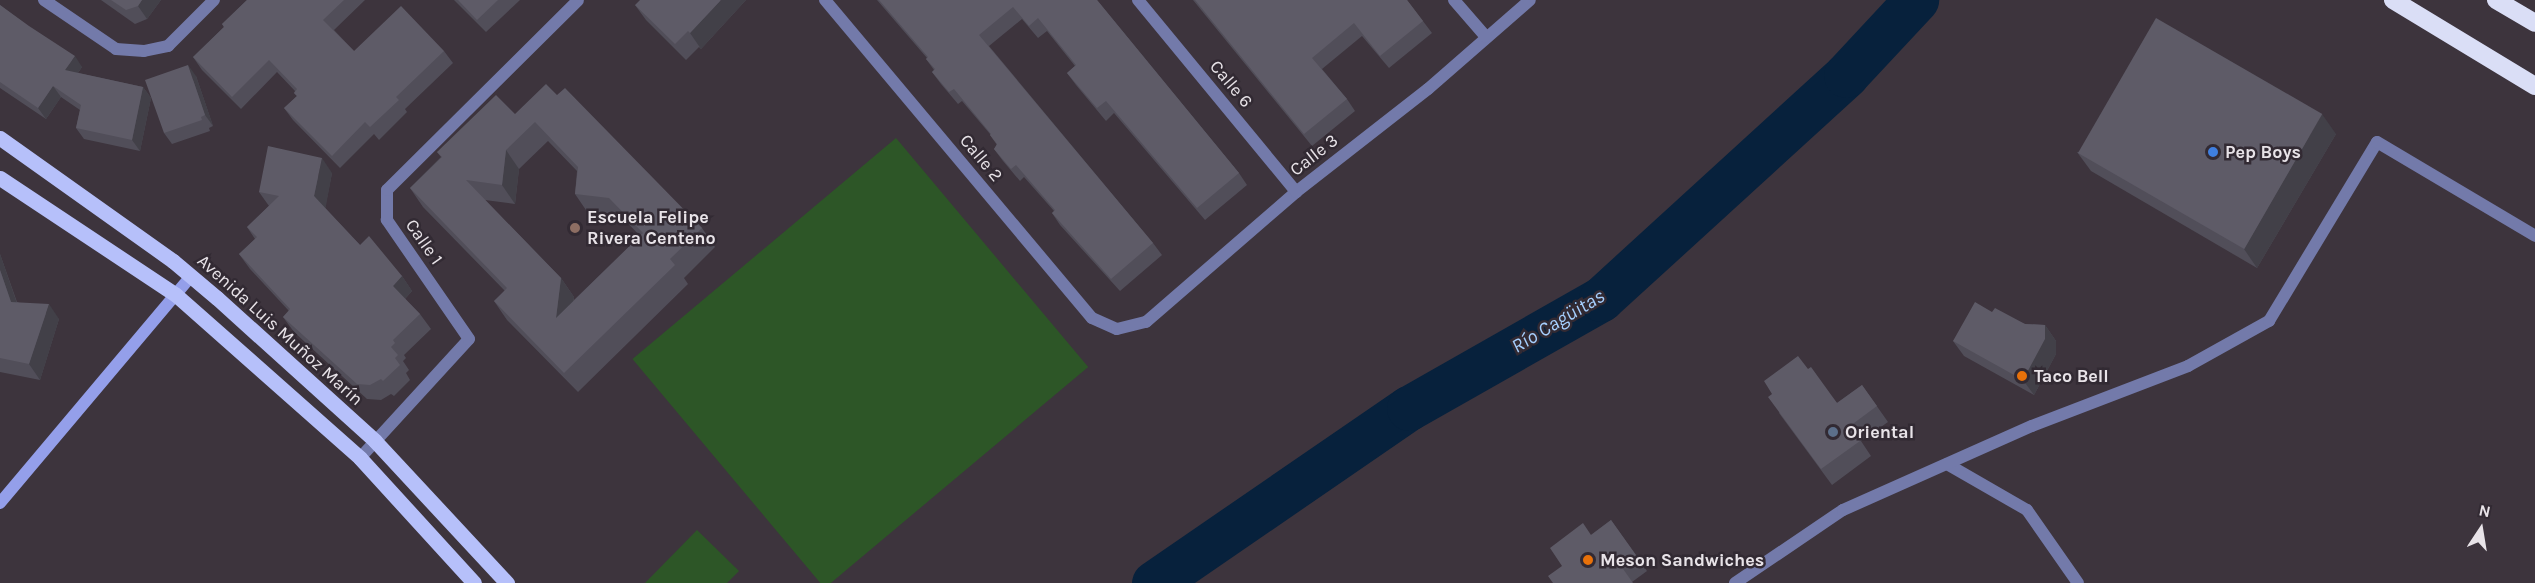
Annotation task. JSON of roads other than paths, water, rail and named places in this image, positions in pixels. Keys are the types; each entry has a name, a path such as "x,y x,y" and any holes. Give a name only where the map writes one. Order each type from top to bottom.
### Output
{"highway":[{"path":"2392,0 2535,86"},
{"path":"2496,0 2535,23"}],"main road":[{"name":"Avenida Luis Muñoz Marín","path":"0,138 191,276 375,441 507,583"},
{"path":"0,178 176,295 360,458 474,583"}],"street":[{"path":"44,0 116,49 144,51 168,46 214,0"},
{"name":"Calle 1","path":"360,458 469,339 387,220 387,190 578,0"},
{"name":"Calle 2","path":"825,0 1092,318 1117,329"},
{"name":"Calle 6","path":"1138,0 1296,192"},
{"path":"1454,0 1486,37"},
{"name":"Calle 3","path":"1117,329 1146,322 1296,192 1428,89 1530,0"},
{"path":"1736,583 1843,510 2032,426 2188,366 2270,321 2377,142 2535,236"},
{"path":"0,503 191,276"},
{"path":"1947,464 2027,510 2078,583"}],"waterway":[{"name":"Río Cagüitas","path":"1154,583 1409,408 1601,299 1846,75 1916,0"}],"place":[{"name":"Pep Boys","path":"2213,152"},
{"name":"Escuela Felipe Rivera Centeno","path":"575,228"},
{"name":"Taco Bell","path":"2022,376"},
{"name":"Oriental","path":"1833,432"},
{"name":"Meson Sandwiches","path":"1588,560"}]}
